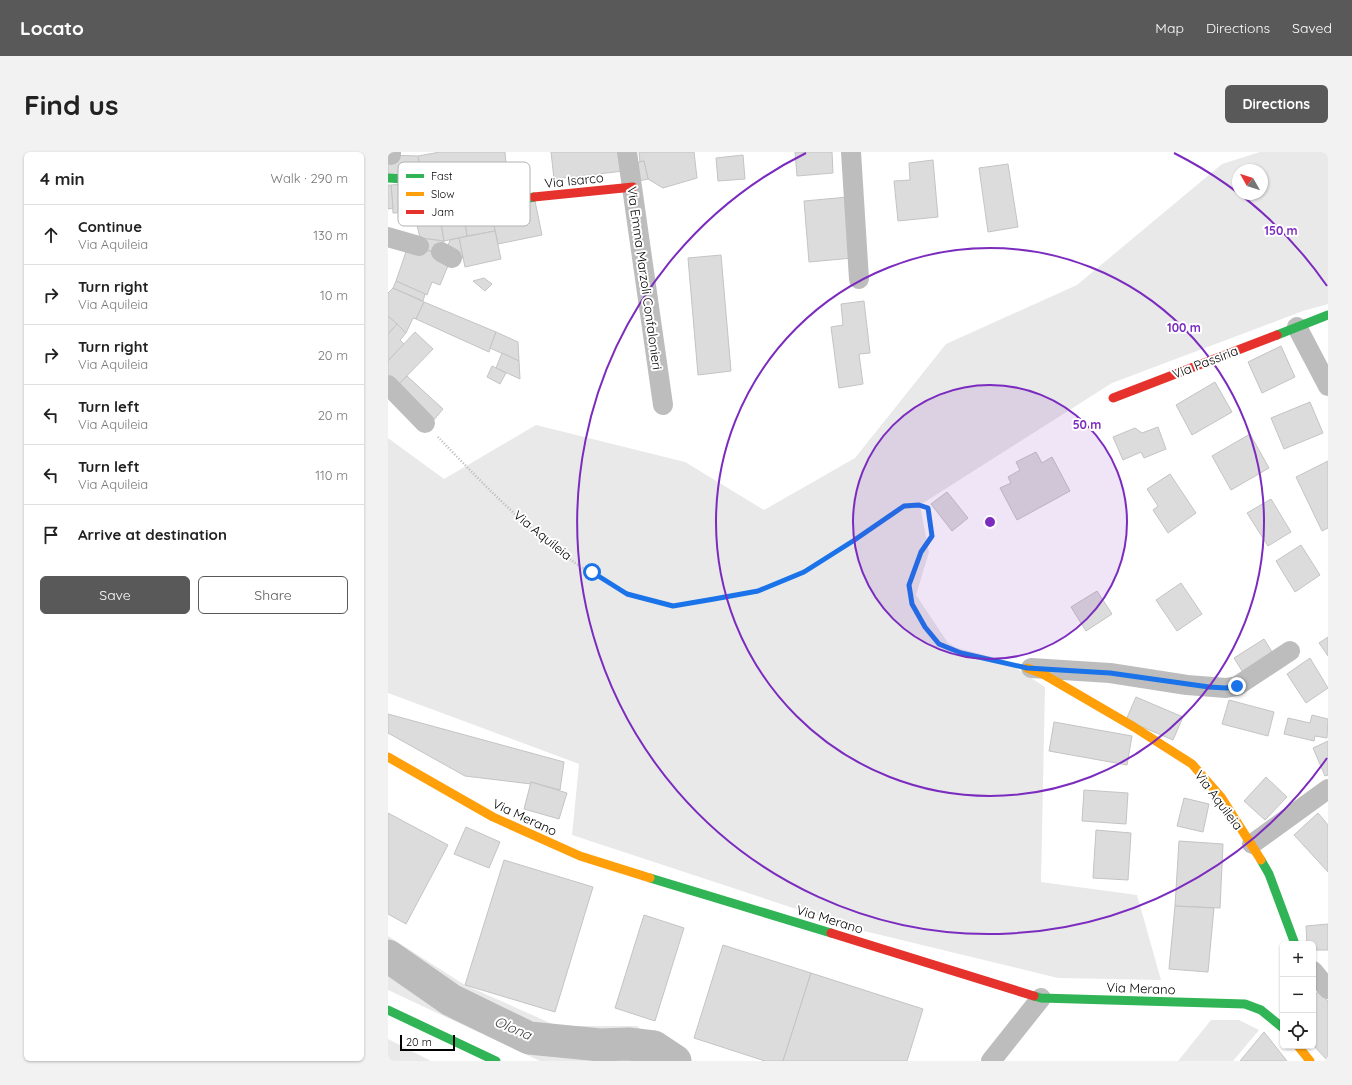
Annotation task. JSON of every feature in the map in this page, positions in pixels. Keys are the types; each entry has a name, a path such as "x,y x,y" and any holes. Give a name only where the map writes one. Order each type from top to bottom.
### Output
{"street":[{"name":"Via Emma Marzoli Confalonieri","path":"627,152 663,405"},
{"path":"851,152 859,279"},
{"name":"Via Isarco","path":"530,199 633,187"},
{"path":"388,237 419,246"},
{"name":"Via Passiria","path":"1113,398 1328,315"},
{"path":"1297,326 1328,386"},
{"path":"388,385 425,423"},
{"path":"1027,668 1110,673 1187,685 1226,688 1237,686 1290,651"},
{"name":"Via Aquileia","path":"1027,668 1043,674 1134,727 1192,764 1221,797 1252,844 1269,874 1294,941"},
{"name":"Via Merano","path":"388,757 493,817 580,856 1041,998 1245,1004 1261,1010 1280,1026"},
{"path":"1252,844 1328,789"},
{"path":"1316,974 1328,988"},
{"path":"991,1061 1041,998"},
{"path":"388,1010 496,1061"},
{"path":"1300,1049 1310,1061"}],"path":[{"name":"Via Aquileia","path":"425,423 509,507 554,548 627,594 673,606 758,591 804,572 904,506 919,505 928,508 932,536 921,552 909,585 912,604 925,627 939,644 961,653 1027,668"}],"shaded area":[{"path":"1260,152 1328,152 1328,304 1303,311 1112,383 920,505 929,552 916,595 948,643 957,648 1004,660 1045,687 1041,882 1137,895 1161,980 1058,978 860,930 572,835 579,764 388,693 388,438 444,479 536,425 685,462 764,510 855,458 946,344 1077,285 1222,164"},
{"path":"388,936 465,985 557,1026 637,1026 680,1061 540,1061 388,990"},
{"path":"1211,1020 1239,1020 1259,1030 1233,1061 1178,1061"},
{"path":"388,1039 431,1061 388,1061"}],"building":[{"path":"440,152 505,152 506,162 419,162 418,156"},
{"path":"551,152 621,152 624,171 554,179"},
{"path":"639,152 694,152 697,178 663,188 648,179 644,161 640,162"},
{"path":"795,152 832,152 833,173 797,176"},
{"path":"388,155 418,156 419,162 398,162 398,175 388,175"},
{"path":"743,155 745,179 718,181 716,158"},
{"path":"933,160 938,217 898,221 894,181 910,180 909,163"},
{"path":"644,161 648,179 634,182 630,164"},
{"path":"1008,164 1018,227 988,232 979,168"},
{"path":"388,185 391,185 393,208 388,209"},
{"path":"391,185 398,185 398,213 393,213"},
{"path":"848,197 853,258 809,262 804,201"},
{"path":"535,201 542,235 498,244 494,226 530,226 530,202"},
{"path":"417,226 442,226 444,241 420,238"},
{"path":"442,226 465,226 467,236 444,241"},
{"path":"465,226 494,226 495,231 467,236"},
{"path":"495,231 501,259 465,267 459,238"},
{"path":"420,238 444,241 441,254 419,248"},
{"path":"459,238 463,258 446,252 450,240"},
{"path":"408,246 441,254 450,261 440,285 432,282 427,295 396,281"},
{"path":"721,255 731,371 698,375 688,258"},
{"path":"484,278 492,284 485,291 473,281"},
{"path":"396,281 425,294 423,301 393,288"},
{"path":"393,288 424,302 416,319 413,318 406,333 388,316 388,293"},
{"path":"864,301 870,353 859,354 863,384 839,388 831,327 843,325 841,304"},
{"path":"424,302 496,332 489,352 416,319"},
{"path":"388,316 397,324 388,334"},
{"path":"397,324 406,333 400,340 404,344 388,361 388,334"},
{"path":"415,332 433,349 395,388 388,381 388,361"},
{"path":"496,332 518,342 519,361 490,348"},
{"path":"1281,346 1295,377 1262,393 1248,362"},
{"path":"502,353 519,361 520,379 496,368"},
{"path":"492,366 506,373 500,384 487,377"},
{"path":"407,376 443,409 432,422 395,388"},
{"path":"1215,382 1232,412 1192,435 1176,405"},
{"path":"1310,402 1323,433 1284,449 1271,418"},
{"path":"1158,427 1166,449 1144,458 1141,452 1123,460 1113,437 1135,428 1142,433"},
{"path":"1250,434 1269,468 1231,490 1212,456"},
{"path":"1036,452 1042,463 1052,457 1070,491 1017,520 1000,488 1011,483 1008,477 1020,470 1016,462"},
{"path":"1328,461 1328,528 1322,531 1296,477"},
{"path":"1170,474 1196,513 1168,533 1153,510 1158,506 1147,489"},
{"path":"947,492 968,518 952,531 931,504"},
{"path":"1271,499 1291,532 1268,546 1247,513"},
{"path":"1301,545 1320,575 1295,592 1276,561"},
{"path":"1181,583 1202,614 1177,631 1156,600"},
{"path":"1097,591 1112,614 1086,631 1071,607"},
{"path":"1328,637 1328,656 1319,643"},
{"path":"1264,639 1274,655 1244,674 1234,658"},
{"path":"1310,658 1328,688 1306,703 1287,674"},
{"path":"1136,697 1183,717 1173,740 1126,720"},
{"path":"1229,700 1274,712 1268,736 1222,724"},
{"path":"388,714 564,762 560,790 531,782 531,784 465,776 388,733"},
{"path":"1312,715 1328,719 1327,738 1315,736 1314,741 1284,734 1288,718 1310,723"},
{"path":"1054,722 1132,736 1127,765 1049,751"},
{"path":"1328,741 1328,775 1325,776 1313,748"},
{"path":"1266,777 1287,797 1265,820 1244,801"},
{"path":"531,782 567,793 559,819 524,809"},
{"path":"1084,790 1128,793 1126,824 1082,821"},
{"path":"1184,798 1209,804 1203,832 1177,826"},
{"path":"388,813 448,845 406,924 388,914"},
{"path":"1318,813 1328,825 1328,872 1294,835"},
{"path":"466,827 500,842 489,868 454,854"},
{"path":"1096,830 1131,833 1128,880 1093,878"},
{"path":"1179,841 1223,844 1220,908 1175,906"},
{"path":"504,860 593,887 555,1012 465,985"},
{"path":"1175,906 1214,908 1208,972 1169,969"},
{"path":"644,915 684,928 655,1021 615,1008"},
{"path":"1328,924 1328,950 1316,950 1316,941 1307,941 1306,926"},
{"path":"723,945 811,973 783,1061 765,1061 694,1038"},
{"path":"811,973 923,1009 907,1061 783,1061"},
{"path":"1319,991 1328,1001 1328,1061 1316,1048 1316,994"},
{"path":"1264,1032 1287,1061 1240,1061"}],"waterway":[{"name":"Olona","path":"388,956 451,1000 529,1038 600,1045 628,1044 654,1047 675,1061"}],"traffic: fast":[{"path":"388,178 398,179"},
{"path":"530,198 534,197"},
{"path":"1277,335 1328,315"},
{"path":"1261,860 1269,874 1294,941"},
{"path":"650,878 831,933"},
{"path":"1034,996 1041,998 1245,1004 1261,1010 1280,1026"},
{"path":"388,1010 496,1061"}],"traffic: slow":[{"path":"1027,668 1043,674 1134,727 1192,764 1221,797 1261,860"},
{"path":"388,757 493,817 580,856 650,878"},
{"path":"1300,1049 1310,1061"}],"traffic: jam":[{"path":"534,197 633,187"},
{"path":"1113,398 1277,335"},
{"path":"831,933 1034,996"}],"route":[{"path":"592,572 627,594 673,606 758,591 804,572 904,506 919,505 928,508 932,536 921,552 909,585 912,604 925,627 939,644 961,653 1027,668 1110,673 1209,687 1226,688 1237,686"}]}
